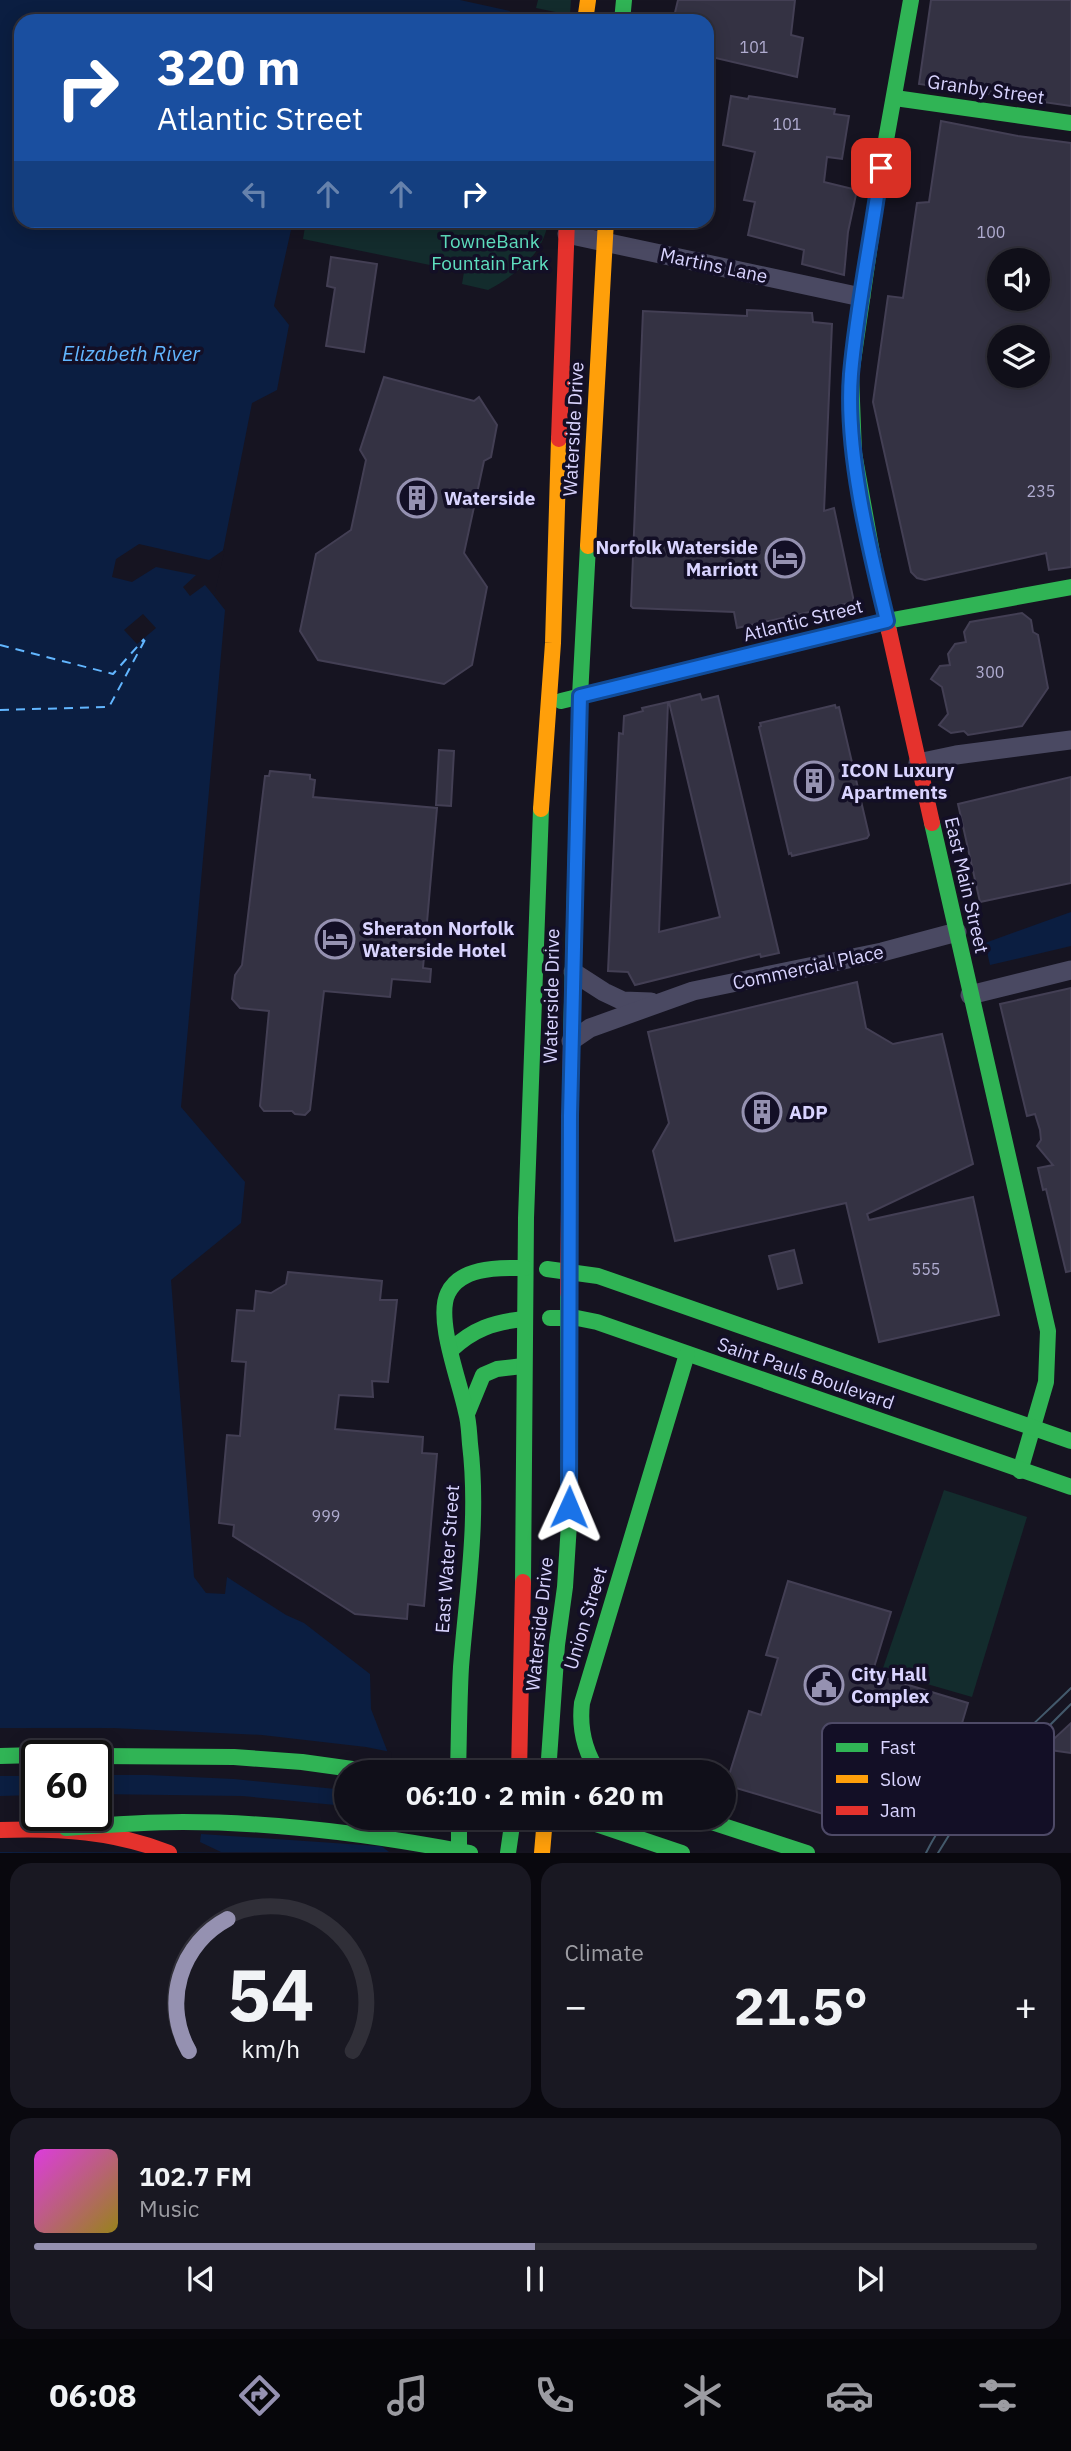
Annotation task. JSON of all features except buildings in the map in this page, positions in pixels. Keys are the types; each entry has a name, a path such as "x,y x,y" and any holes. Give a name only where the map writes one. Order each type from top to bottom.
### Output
{"main road":[{"name":"East Main Street","path":"911,0 861,297 851,375 853,442 876,575 1048,1331 1046,1382 1020,1471"},
{"name":"Granby Street","path":"895,98 1071,123"},
{"name":"Waterside Drive","path":"519,1760 523,1366 533,985 543,757 553,643 567,228"},
{"name":"Waterside Drive","path":"549,1760 569,1524 571,1041 580,696 606,228"},
{"path":"564,309 583,319 600,336"},
{"name":"Atlantic Street","path":"548,704 887,621 1071,587"},
{"name":"Saint Pauls Boulevard","path":"525,1268 598,1276 783,1339 852,1376 1071,1441"},
{"name":"East Water Street","path":"458,1760 462,1644 474,1507 473,1458 467,1414 443,1314 445,1299 450,1288 460,1278 477,1271 525,1268"},
{"name":"Saint Pauls Boulevard","path":"524,1319 570,1318 597,1322 690,1346 849,1411 1071,1488"},
{"path":"451,1350 476,1329 494,1323 524,1319"},
{"path":"716,1334 783,1339"},
{"name":"Union Street","path":"591,1760 582,1741 580,1728 582,1703 690,1346"},
{"path":"458,1376 483,1375 494,1368 523,1366"},
{"path":"467,1414 483,1375"},
{"path":"849,1411 852,1376"},
{"path":"0,1755 21,1755"},
{"path":"112,1756 234,1757 334,1766"},
{"path":"112,1826 198,1821 275,1825 355,1833 470,1853"},
{"path":"458,1830 459,1853"},
{"path":"508,1853 513,1830"},
{"path":"516,1830 517,1853"},
{"path":"542,1853 544,1830"},
{"path":"619,1830 682,1853"},
{"path":"736,1830 807,1853"},
{"path":"85,1831 116,1836 169,1853"}],"street":[{"name":"Martins Lane","path":"570,228 605,241 861,297"},
{"path":"918,763 956,755 1071,740"},
{"name":"Commercial Place","path":"571,1041 590,1028 694,991 882,953 957,932"},
{"path":"970,995 1071,970"},
{"name":"Commercial Place","path":"573,972 623,1001 659,1002"}],"green space":[{"path":"538,0 571,0 570,14 536,8"},
{"name":"TowneBank Fountain Park","path":"305,228 546,228 541,244 527,263 488,290 462,284 464,272 303,239"},
{"path":"944,1490 1027,1517 972,1697 882,1671"}],"water":[{"name":"Elizabeth River","path":"0,0 460,0 510,11 509,14 14,14 14,228 291,228 274,306 289,325 277,390 252,403 214,596 225,610 181,1107 245,1182 241,1223 171,1280 194,1577 206,1593 225,1594 227,1577 286,1615 304,1623 370,1674 371,1709 388,1753 373,1760 334,1760 334,1830 361,1830 389,1852 0,1853"},
{"path":"1071,912 1071,946 990,965 985,943"}],"pier":[{"path":"139,544 209,560 225,549 214,596 205,585 190,596 183,587 196,575 156,567 132,582 112,577 116,559"},
{"path":"143,614 156,628 137,644 124,630"},
{"path":"0,1728 113,1728 262,1735 391,1752 391,1760 334,1760 334,1789 234,1779 112,1775 112,1740 21,1740 21,1776 0,1776"},
{"path":"112,1794 242,1796 334,1805 334,1830 392,1830 392,1847 201,1834 200,1842 221,1852 0,1852 0,1796 21,1795 21,1831 112,1831"}],"ferry route":[{"path":"0,710 109,707 147,636"},
{"path":"0,645 113,674 144,639"}],"tram line":[{"path":"1034,1723 1071,1688"},
{"path":"1052,1723 1071,1704"},
{"path":"926,1853 936,1835"},
{"path":"938,1853 949,1835"}],"traffic: fast":[{"path":"623,14 624,0"},
{"path":"889,631 854,453 851,375 881,168 911,0"},
{"path":"895,98 1071,123"},
{"path":"571,1041 580,696 588,546"},
{"path":"561,701 887,621 1071,587"},
{"path":"523,1582 526,1218 541,809"},
{"path":"932,823 1048,1331 1046,1382 1020,1471"},
{"path":"458,1760 461,1667 473,1500 468,1420 446,1334 445,1304 454,1284 471,1273 525,1268"},
{"path":"547,1269 598,1276 1071,1441"},
{"path":"549,1760 569,1524 568,1293"},
{"path":"550,1318 577,1318 597,1322 1071,1487"},
{"path":"451,1350 467,1337 485,1328 524,1319"},
{"path":"592,1760 584,1740 582,1703 687,1354"},
{"path":"467,1414 483,1375 497,1369 523,1366"},
{"path":"0,1756 21,1755"},
{"path":"112,1756 234,1757 334,1766"},
{"path":"112,1825 168,1822 256,1824 363,1835 470,1853"},
{"path":"459,1830 459,1853"},
{"path":"508,1853 511,1830"},
{"path":"614,1830 682,1853"},
{"path":"736,1830 807,1853"}],"traffic: slow":[{"path":"586,14 588,0"},
{"path":"588,546 606,228"},
{"path":"541,809 553,643 559,439"},
{"path":"542,1853 544,1830"}],"traffic: jam":[{"path":"559,439 567,228"},
{"path":"889,631 932,823"},
{"path":"568,1293 571,1041"},
{"path":"519,1760 523,1582"},
{"path":"0,1830 86,1833 128,1840 169,1853"}],"place":[{"name":"Waterside","path":"417,498"},
{"name":"Norfolk Waterside Marriott","path":"785,558"},
{"name":"ICON Luxury Apartments","path":"814,781"},
{"name":"Sheraton Norfolk Waterside Hotel","path":"335,939"},
{"name":"ADP","path":"762,1112"},
{"name":"City Hall Complex","path":"824,1685"}],"route":[{"path":"569,1507 568,1242 580,696 887,621 861,494 851,419 851,375 881,168"}]}
